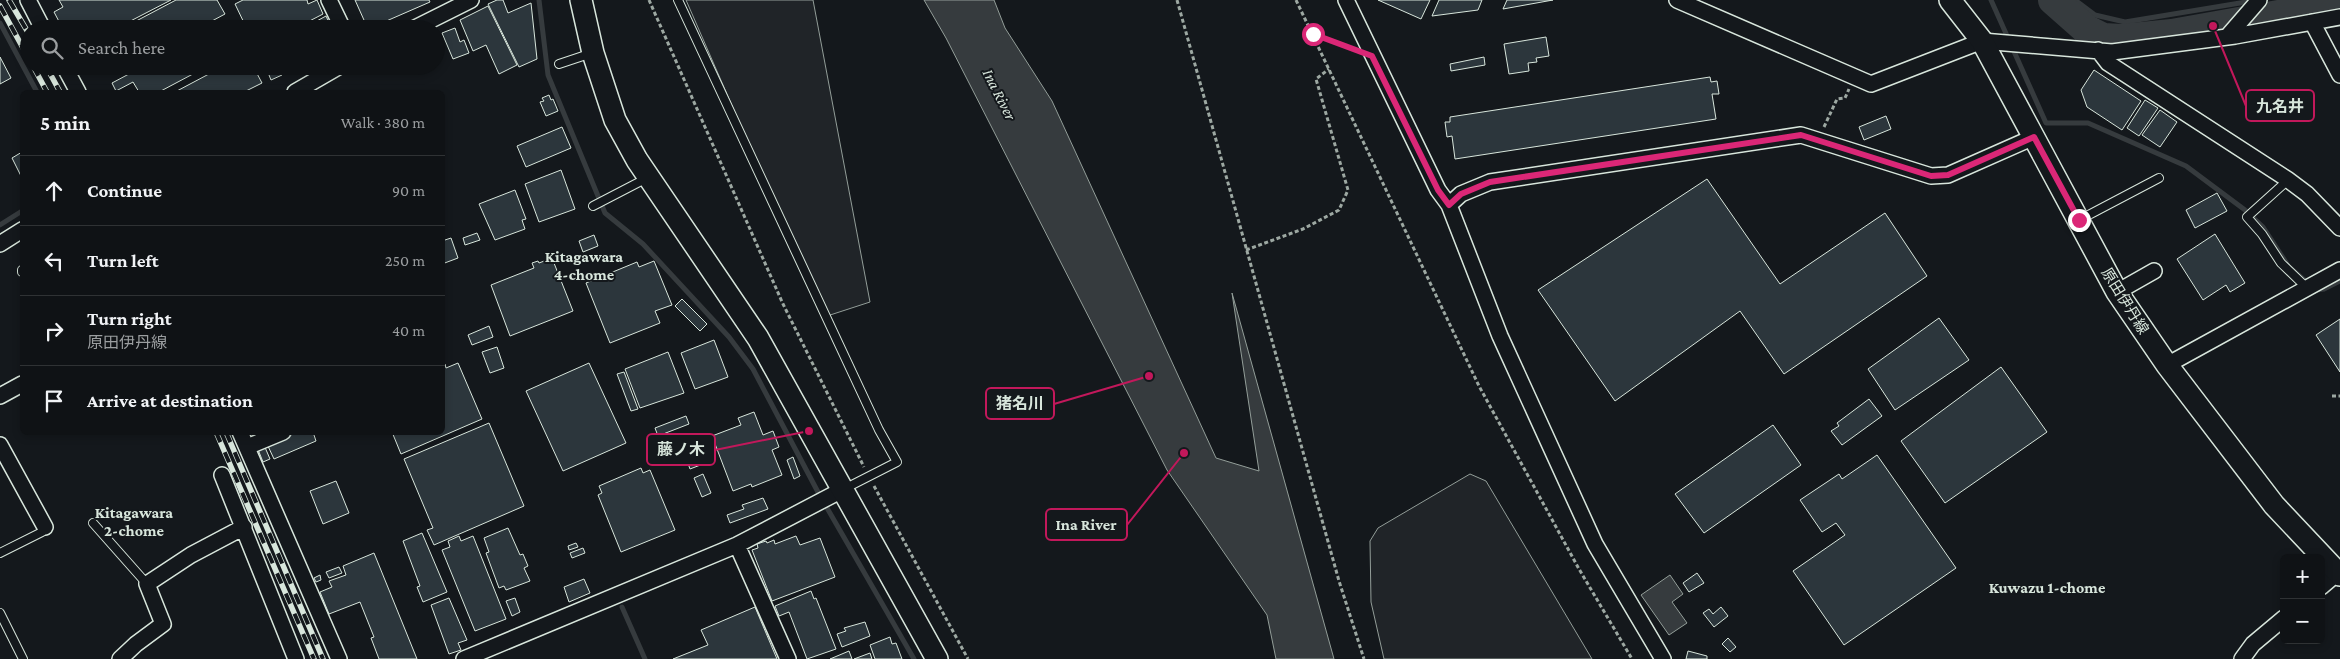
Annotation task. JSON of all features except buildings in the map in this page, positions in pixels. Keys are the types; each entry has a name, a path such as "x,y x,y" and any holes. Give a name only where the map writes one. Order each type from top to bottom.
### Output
{"street":[{"path":"28,0 38,20"},
{"path":"329,0 339,20"},
{"path":"431,20 470,0"},
{"path":"582,0 593,53 615,120 649,177 758,338 937,659"},
{"path":"1346,0 1438,190 1449,205 1500,336 1591,535 1663,659"},
{"path":"1677,0 1871,84 1982,41 2112,52 2227,37 2340,16"},
{"name":"原田伊丹線","path":"1950,0 1982,41 2117,292 2168,365 2274,505 2340,573"},
{"path":"2227,37 2259,0"},
{"path":"2312,22 2340,75"},
{"path":"2098,50 2108,63 2288,180 2307,194 2340,228"},
{"path":"69,75 77,90"},
{"path":"298,90 324,75"},
{"path":"1449,205 1461,194 1490,182 1801,135 1819,139 1931,176 1948,175 2034,137"},
{"path":"0,244 20,231"},
{"path":"2168,365 2340,270"},
{"path":"2117,292 2154,271"},
{"path":"0,396 20,385"},
{"path":"241,435 338,659"},
{"path":"247,447 276,435"},
{"path":"0,445 45,527"},
{"path":"222,475 296,659"},
{"path":"464,659 737,545 842,490"},
{"path":"120,659 136,644 163,624 146,584 191,556 244,528"},
{"path":"737,545 788,659"},
{"path":"2325,584 2340,573"},
{"path":"2242,659 2253,644 2280,621"}],"lane":[{"path":"678,0 879,430 897,462 842,490"},
{"path":"558,64 593,53"},
{"path":"593,206 649,177"},
{"path":"2079,220 2159,178"},
{"path":"2288,180 2247,218 2262,234 2281,263 2308,289"},
{"path":"93,523 146,584"},
{"path":"0,553 42,532 45,527"},
{"path":"0,613 23,659"}],"path":[{"path":"649,0 783,304 869,477 968,659"},
{"path":"1177,0 1337,572 1364,659"},
{"path":"1296,0 1478,386 1579,569 1632,659"},
{"path":"1313,34 1372,56"},
{"path":"1246,250 1303,229 1339,210 1348,190 1316,78 1329,69"},
{"path":"1819,139 1837,99 1845,98 1855,77"},
{"path":"2332,396 2340,396"}],"shaded area":[{"path":"686,0 813,0 870,302 824,317"},
{"path":"1470,474 1486,481 1592,659 1384,659 1371,602 1370,541 1378,528"}],"water":[{"path":"924,0 994,0 1005,28 1052,101 1216,458 1259,471 1232,293 1334,659 1276,659 1267,615 1167,470 946,38"},
{"path":"1670,575 1683,594 1672,602 1687,623 1669,635 1641,595"}],"waterway":[{"path":"539,0 548,75 605,213 643,244 729,337 753,369 819,494 914,659"},
{"path":"1991,0 2046,123 2088,123 2186,166 2245,210 2263,227 2289,267 2316,290 2324,289 2340,281"},
{"path":"2053,0 2087,30 2103,38 2122,39 2172,34 2340,4"},
{"path":"2075,0 2095,15 2125,22 2252,1"},
{"path":"0,23 20,60"},
{"path":"28,75 36,90"},
{"path":"0,225 20,212"},
{"path":"622,607 645,659"}],"railway":[{"path":"9,0 21,20"},
{"path":"0,6 20,43"},
{"path":"38,75 46,90"},
{"path":"51,75 59,90"},
{"path":"217,435 314,659"},
{"path":"227,435 323,659"}],"place":[{"name":"九名井","path":"2213,26"},
{"name":"猪名川","path":"1149,376"},
{"name":"藤ノ木","path":"809,431"},
{"name":"Ina River","path":"1184,453"}],"district":[{"name":"Kitagawara 4-chome","path":"584,265"},
{"name":"Kitagawara 2-chome","path":"134,521"},
{"name":"Kuwazu 1-chome","path":"2047,587"}],"route":[{"path":"1313,34 1372,56 1438,190 1449,205 1461,194 1490,182 1801,135 1819,139 1931,176 1948,175 2034,137 2079,220"}]}
